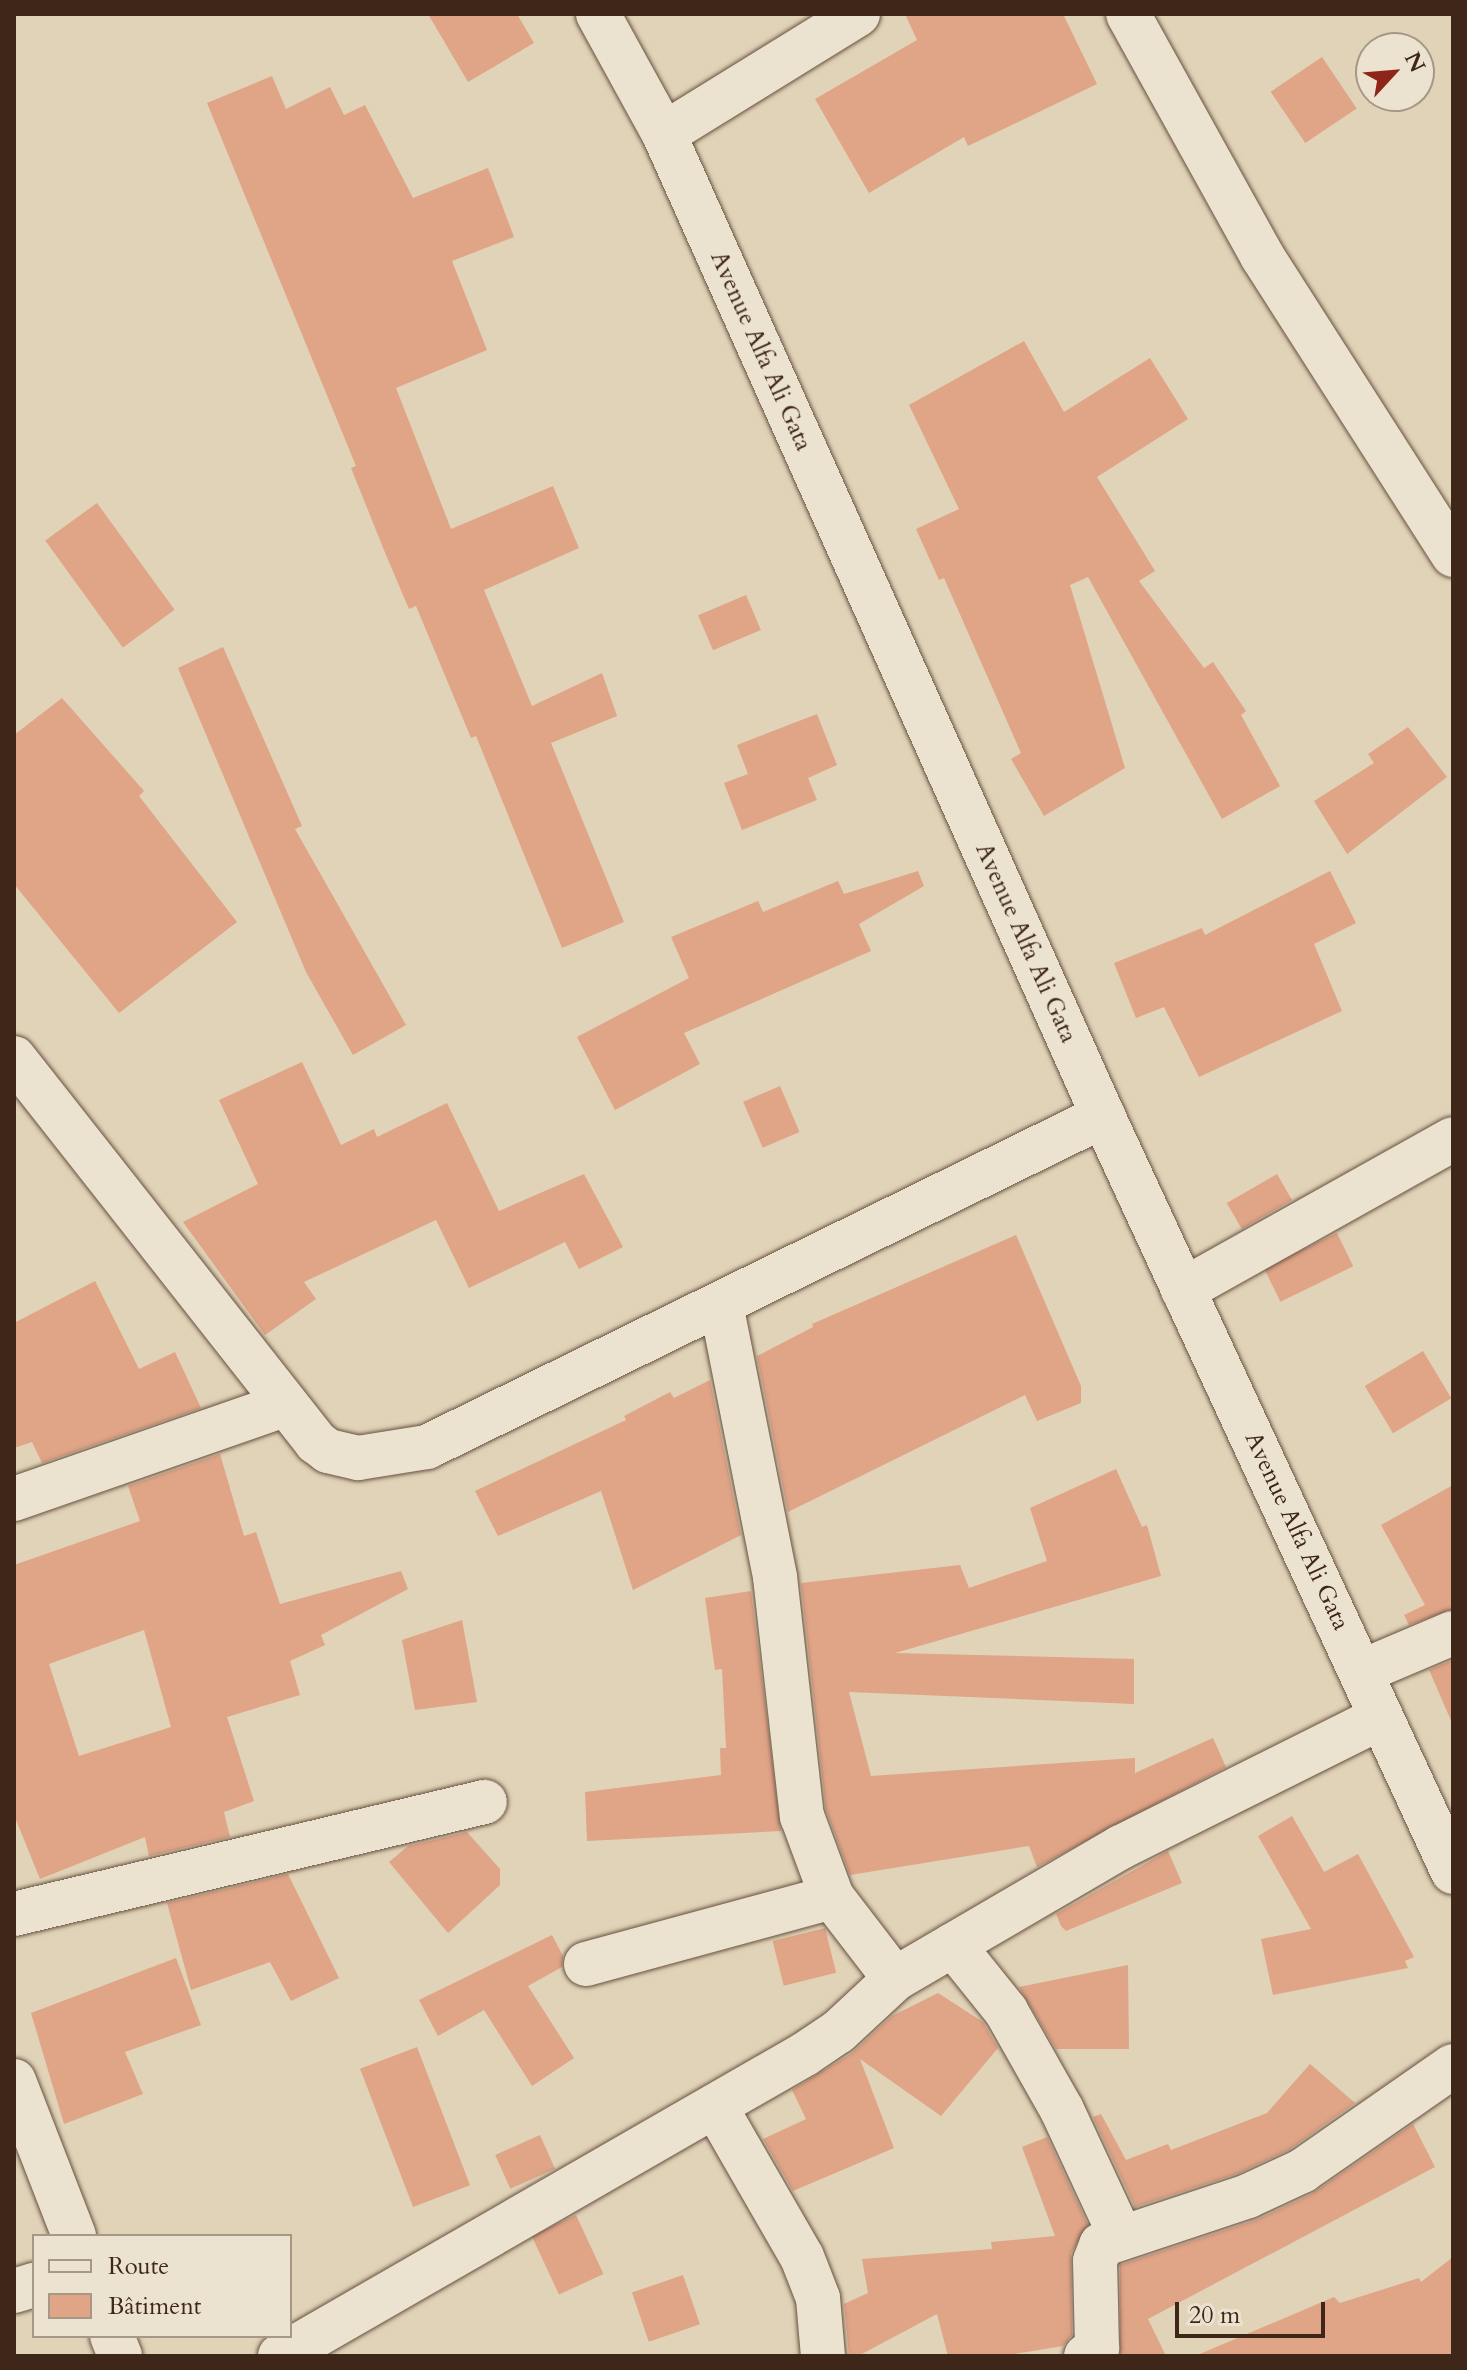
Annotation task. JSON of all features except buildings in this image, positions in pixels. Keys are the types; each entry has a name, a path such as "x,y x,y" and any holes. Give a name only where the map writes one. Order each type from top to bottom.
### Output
{"street":[{"name":"Avenue Alfa Ali Gata","path":"598,14 664,134 1103,1116 1453,1872"},
{"path":"664,134 858,14"},
{"path":"1128,14 1262,256 1453,555"},
{"path":"14,1058 284,1405 328,1451 358,1458 427,1447 1103,1116"},
{"path":"1183,1290 1453,1139"},
{"path":"721,1304 775,1577 802,1816 832,1897 895,1979"},
{"path":"14,1499 284,1405"},
{"path":"1361,1672 1453,1633"},
{"path":"280,2356 838,2032 895,1979 1121,1847 1380,1718"},
{"path":"14,1914 485,1802"},
{"path":"586,1964 832,1897"},
{"path":"953,1945 1006,2011 1062,2110 1120,2235"},
{"path":"1086,2356 1097,2348 1095,2261 1101,2245 1120,2235 1248,2196 1302,2171 1453,2066"},
{"path":"14,2081 73,2234"},
{"path":"715,2106 802,2257 818,2298 823,2356"}]}
